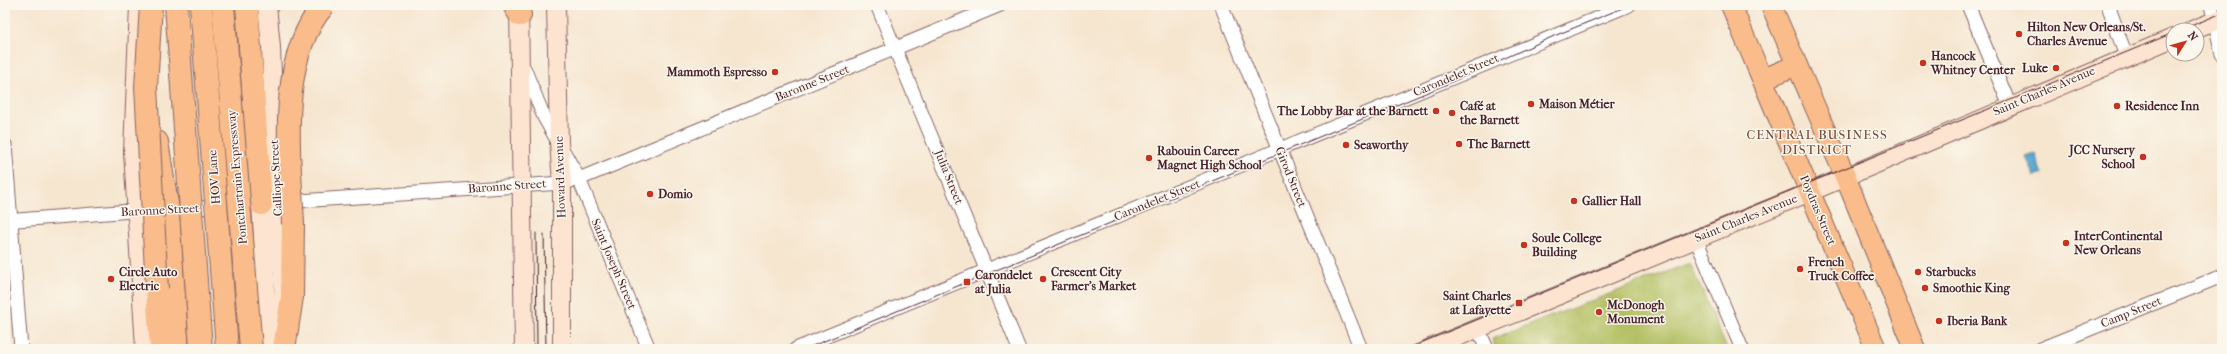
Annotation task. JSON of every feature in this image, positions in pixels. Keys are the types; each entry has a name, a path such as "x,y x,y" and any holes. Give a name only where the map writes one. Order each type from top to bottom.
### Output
{"highway":[{"path":"150,5 146,87 161,349"},
{"path":"176,5 201,349"},
{"name":"HOV Lane","path":"201,5 227,349"},
{"name":"Pontchartrain Expressway","path":"223,5 251,349"},
{"path":"247,5 256,130 269,204"},
{"path":"284,349 292,297 294,232 289,131 292,88 296,62 302,41 324,5"},
{"path":"138,53 157,142 168,209 178,349"}],"main road":[{"name":"Poydras Street","path":"1731,5 1876,349"},
{"path":"1771,5 1845,176 1915,349"},
{"path":"1762,79 1797,65"}],"street":[{"path":"139,5 133,152 135,211 145,349"},
{"name":"Calliope Street","path":"265,349 271,47 267,5"},
{"name":"Howard Avenue","path":"556,5 558,142 571,181 562,349"},
{"name":"Julia Street","path":"877,5 1019,349"},
{"name":"Baronne Street","path":"8,221 135,211 269,204 571,181 896,49 1000,5"},
{"name":"Girod Street","path":"1221,5 1361,349"},
{"name":"Carondelet Street","path":"796,349 1629,5"},
{"path":"1968,5 2010,106"},
{"path":"2108,5 2126,56"},
{"path":"518,8 523,184 524,349"},
{"path":"2205,22 2216,15 2222,54"},
{"name":"Saint Charles Avenue","path":"1428,349 1810,192 2126,56 2165,41"},
{"path":"520,54 535,98 558,142"},
{"path":"5,145 8,221 20,349"},
{"name":"Saint Joseph Street","path":"571,181 649,349"},
{"name":"Calliope Street","path":"269,204 284,294 271,349"},
{"path":"1696,239 1742,349"},
{"name":"Camp Street","path":"2040,349 2057,346 2222,276"},
{"path":"1478,328 1487,349"}],"green space":[{"path":"1690,263 1727,349 1496,349 1492,339"}],"water":[{"path":"2035,154 2043,174 2035,177 2026,157"}],"tram line":[{"path":"805,349 1445,85 1554,36 1630,5"},
{"path":"2200,22 2222,13"},
{"path":"1406,349 2165,36"},
{"path":"536,233 537,349"},
{"path":"544,234 546,349"}],"place":[{"name":"Hilton New Orleans/St. Charles Avenue","path":"2019,34"},
{"name":"Hancock Whitney Center","path":"1923,63"},
{"name":"Luke","path":"2056,68"},
{"name":"Mammoth Espresso","path":"775,72"},
{"name":"Maison Métier","path":"1531,104"},
{"name":"Residence Inn","path":"2117,106"},
{"name":"The Lobby Bar at the Barnett","path":"1436,111"},
{"name":"Café at the Barnett","path":"1452,113"},
{"name":"The Barnett","path":"1459,144"},
{"name":"Seaworthy","path":"1346,145"},
{"name":"JCC Nursery School","path":"2143,157"},
{"name":"Rabouin Career Magnet High School","path":"1149,158"},
{"name":"Domio","path":"650,194"},
{"name":"Gallier Hall","path":"1574,201"},
{"name":"InterContinental New Orleans","path":"2066,243"},
{"name":"Soule College Building","path":"1524,245"},
{"name":"French Truck Coffee","path":"1800,269"},
{"name":"Starbucks","path":"1918,272"},
{"name":"Circle Auto Electric","path":"111,279"},
{"name":"Crescent City Farmer’s Market","path":"1043,279"},
{"name":"Carondelet at Julia","path":"967,282"},
{"name":"Smoothie King","path":"1925,288"},
{"name":"Saint Charles at Lafayette","path":"1519,303"},
{"name":"McDonogh Monument","path":"1599,312"},
{"name":"Iberia Bank","path":"1939,321"}],"district":[{"name":"CENTRAL BUSINESS DISTRICT","path":"1817,142"}]}
